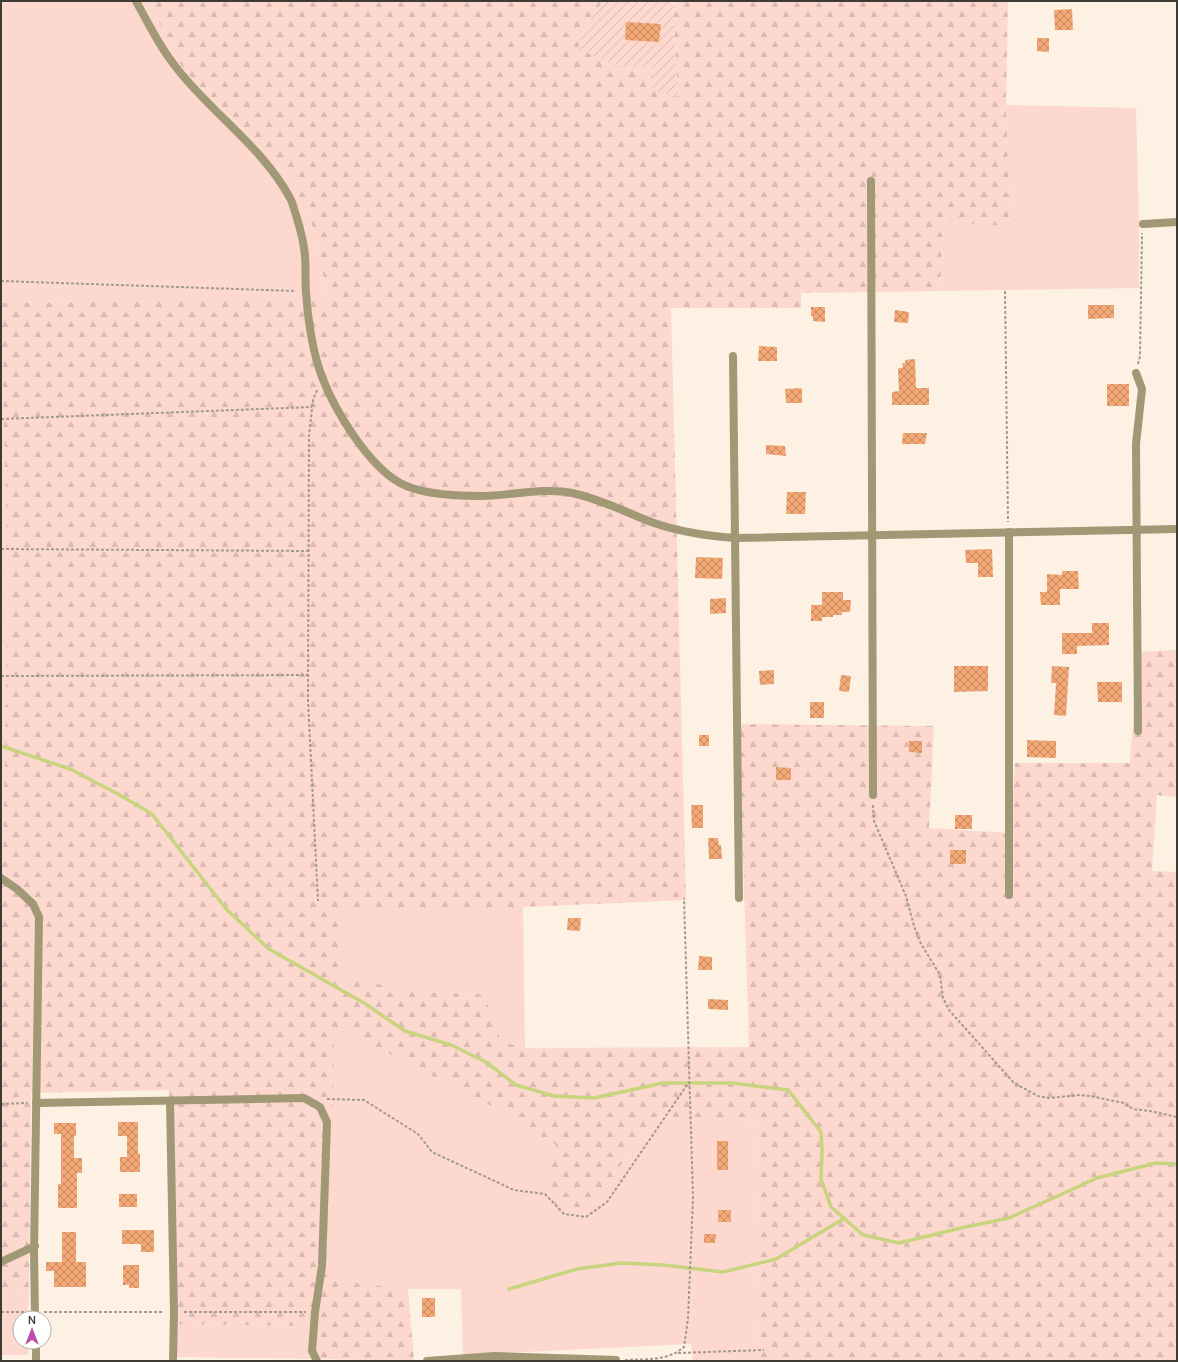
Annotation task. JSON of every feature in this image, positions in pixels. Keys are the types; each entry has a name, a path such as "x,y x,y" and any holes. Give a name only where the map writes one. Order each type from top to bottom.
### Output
{"street":[{"path":"136,1 158,43 179,72 247,142 271,170 291,199 299,225 305,254 306,291 314,350 323,378 331,397 351,432 382,470 401,483 424,491 481,496 548,491 570,492 656,524 700,534 735,538 1177,529"},
{"path":"871,181 873,795"},
{"path":"1143,224 1177,222"},
{"path":"733,356 740,898"},
{"path":"1136,373 1142,389 1136,444 1138,731"},
{"path":"1009,532 1009,895"},
{"path":"1,878 17,889 33,904 39,917 35,1310"},
{"path":"36,1103 170,1102 304,1098 320,1107 326,1122 322,1266 315,1312 312,1351 317,1361"},
{"path":"170,1102 174,1312 173,1361"},
{"path":"1,1262 35,1246"},
{"path":"36,1350 36,1361"},
{"path":"427,1361 494,1356 616,1360"}],"path":[{"path":"1136,373 1140,356 1143,224"},
{"path":"1,281 306,291"},
{"path":"1005,291 1009,532"},
{"path":"318,901 308,701 309,436 313,400 323,378"},
{"path":"1,420 312,407"},
{"path":"1,549 309,551"},
{"path":"1,676 308,675"},
{"path":"873,795 874,821 906,896 920,942 940,975 943,998 949,1010 1014,1083 1038,1096 1048,1098 1080,1095 1090,1096 1124,1103 1133,1109 1177,1117"},
{"path":"616,1360 665,1358 677,1353 684,1347 688,1312 693,1198 684,898"},
{"path":"324,1099 364,1100 418,1134 432,1152 514,1190 545,1194 564,1214 586,1217 607,1202 690,1081"},
{"path":"1,1104 36,1103"},
{"path":"1,1312 12,1313"},
{"path":"52,1315 174,1312 315,1312"},
{"path":"677,1353 764,1350"}],"green space":[{"path":"1,1 148,1 183,69 289,176 314,229 328,300 1,303"},
{"path":"148,1 603,1 583,31 620,67 652,67 678,97 673,1 1008,1 1006,105 1010,226 943,222 940,291 801,293 801,308 671,308 686,900 523,907 343,907 338,976 417,992 484,994 501,1041 525,1048 749,1047 739,724 934,726 929,828 1010,833 1015,763 1130,763 1138,652 1177,650 1177,797 1157,795 1152,871 1177,872 1177,1361 756,1361 760,1120 699,1123 658,1116 641,1134 601,1196 578,1211 557,1210 548,1183 556,1145 495,1108 334,1026 331,1280 408,1289 414,1361 318,1359 314,1326 175,1324 169,1090 31,1093 29,1289 1,1291 1,863 3,854 8,584 1,303 328,299 314,229 289,176 183,69"},
{"path":"603,1 673,1 678,97 652,90 652,67 620,67 578,49 583,31"},
{"path":"1006,105 1136,108 1139,288 940,291 943,222 1010,225"},
{"path":"1,303 8,584 3,854 1,863"},
{"path":"343,907 523,907 525,1048 501,1041 484,994 417,992 337,976"},
{"path":"333,1025 495,1108 557,1145 548,1183 601,1196 641,1134 658,1116 699,1123 760,1120 756,1361 693,1361 691,1344 463,1355 461,1289 408,1289 331,1280"},
{"path":"29,1289 28,1310 12,1310 12,1350 28,1350 28,1355 1,1355 1,1291"},
{"path":"175,1324 315,1326 318,1359 175,1357"}],"building":[{"path":"1072,9 1073,30 1055,30 1054,10"},
{"path":"626,22 661,24 659,42 625,40"},
{"path":"1037,38 1049,38 1049,52 1037,51"},
{"path":"1088,305 1114,305 1114,318 1088,319"},
{"path":"811,307 825,307 825,322 813,321 813,316 811,316"},
{"path":"895,310 909,312 908,323 894,322"},
{"path":"759,346 777,347 777,361 758,361"},
{"path":"915,359 916,388 929,388 929,405 892,405 892,392 899,391 898,368 903,368 902,363 905,363 905,360"},
{"path":"1107,384 1129,384 1129,406 1107,406"},
{"path":"802,388 802,403 786,403 785,389"},
{"path":"903,433 927,433 925,444 902,444"},
{"path":"766,445 785,446 786,456 766,454"},
{"path":"787,492 806,492 805,514 786,514"},
{"path":"992,549 993,577 978,577 978,563 966,563 965,550"},
{"path":"696,557 723,558 722,579 695,578"},
{"path":"1062,571 1078,571 1079,589 1060,589 1060,605 1041,605 1040,592 1047,592 1047,574 1062,575"},
{"path":"822,592 843,592 843,600 851,600 850,612 842,612 842,615 833,615 833,617 822,617 822,621 811,621 811,605 822,605"},
{"path":"726,598 726,613 710,614 710,599"},
{"path":"1092,623 1109,623 1109,645 1077,646 1077,654 1062,654 1062,633 1092,633"},
{"path":"954,666 988,666 988,691 954,692"},
{"path":"1052,666 1069,667 1066,716 1054,715 1056,683 1051,683"},
{"path":"774,670 774,684 760,685 759,671"},
{"path":"841,675 851,676 849,692 839,691"},
{"path":"1097,682 1122,682 1122,702 1098,702"},
{"path":"810,702 824,702 824,718 810,718"},
{"path":"699,735 709,735 709,746 699,746"},
{"path":"1027,740 1056,741 1056,758 1027,757"},
{"path":"909,741 922,741 922,753 909,752"},
{"path":"776,767 791,768 791,780 776,780"},
{"path":"691,805 703,805 703,828 692,828"},
{"path":"955,815 972,815 972,829 955,829"},
{"path":"708,838 718,838 719,845 721,845 722,859 709,859"},
{"path":"950,850 966,850 966,864 950,864"},
{"path":"568,918 581,918 580,931 567,930"},
{"path":"699,956 712,957 712,970 698,970"},
{"path":"708,999 728,1000 728,1010 708,1009"},
{"path":"118,1122 138,1122 138,1154 140,1154 140,1172 120,1172 120,1157 127,1157 127,1136 118,1136"},
{"path":"54,1123 76,1123 76,1136 74,1136 74,1158 82,1158 82,1173 77,1173 77,1208 58,1208 58,1184 61,1184 61,1134 54,1134"},
{"path":"717,1141 728,1141 728,1170 717,1170"},
{"path":"119,1194 137,1194 137,1207 119,1207"},
{"path":"718,1210 731,1210 731,1222 718,1222"},
{"path":"122,1230 154,1230 154,1252 141,1252 141,1244 122,1244"},
{"path":"62,1232 76,1232 76,1262 86,1262 86,1287 54,1287 54,1271 46,1271 46,1262 62,1262"},
{"path":"704,1234 716,1234 715,1243 704,1243"},
{"path":"123,1265 139,1265 139,1288 129,1288 129,1285 123,1285"},
{"path":"422,1298 435,1298 435,1317 422,1317"}],"waterway":[{"path":"1,746 70,769 152,814 227,910 269,949 364,1003 405,1031 451,1045 486,1062 516,1085 554,1096 594,1098 663,1083 732,1083 788,1090 821,1132 821,1179 831,1207 863,1235 899,1243 1009,1218 1097,1178 1156,1163 1177,1164"},
{"path":"509,1289 577,1269 621,1263 663,1265 723,1272 776,1259 845,1218"}]}
